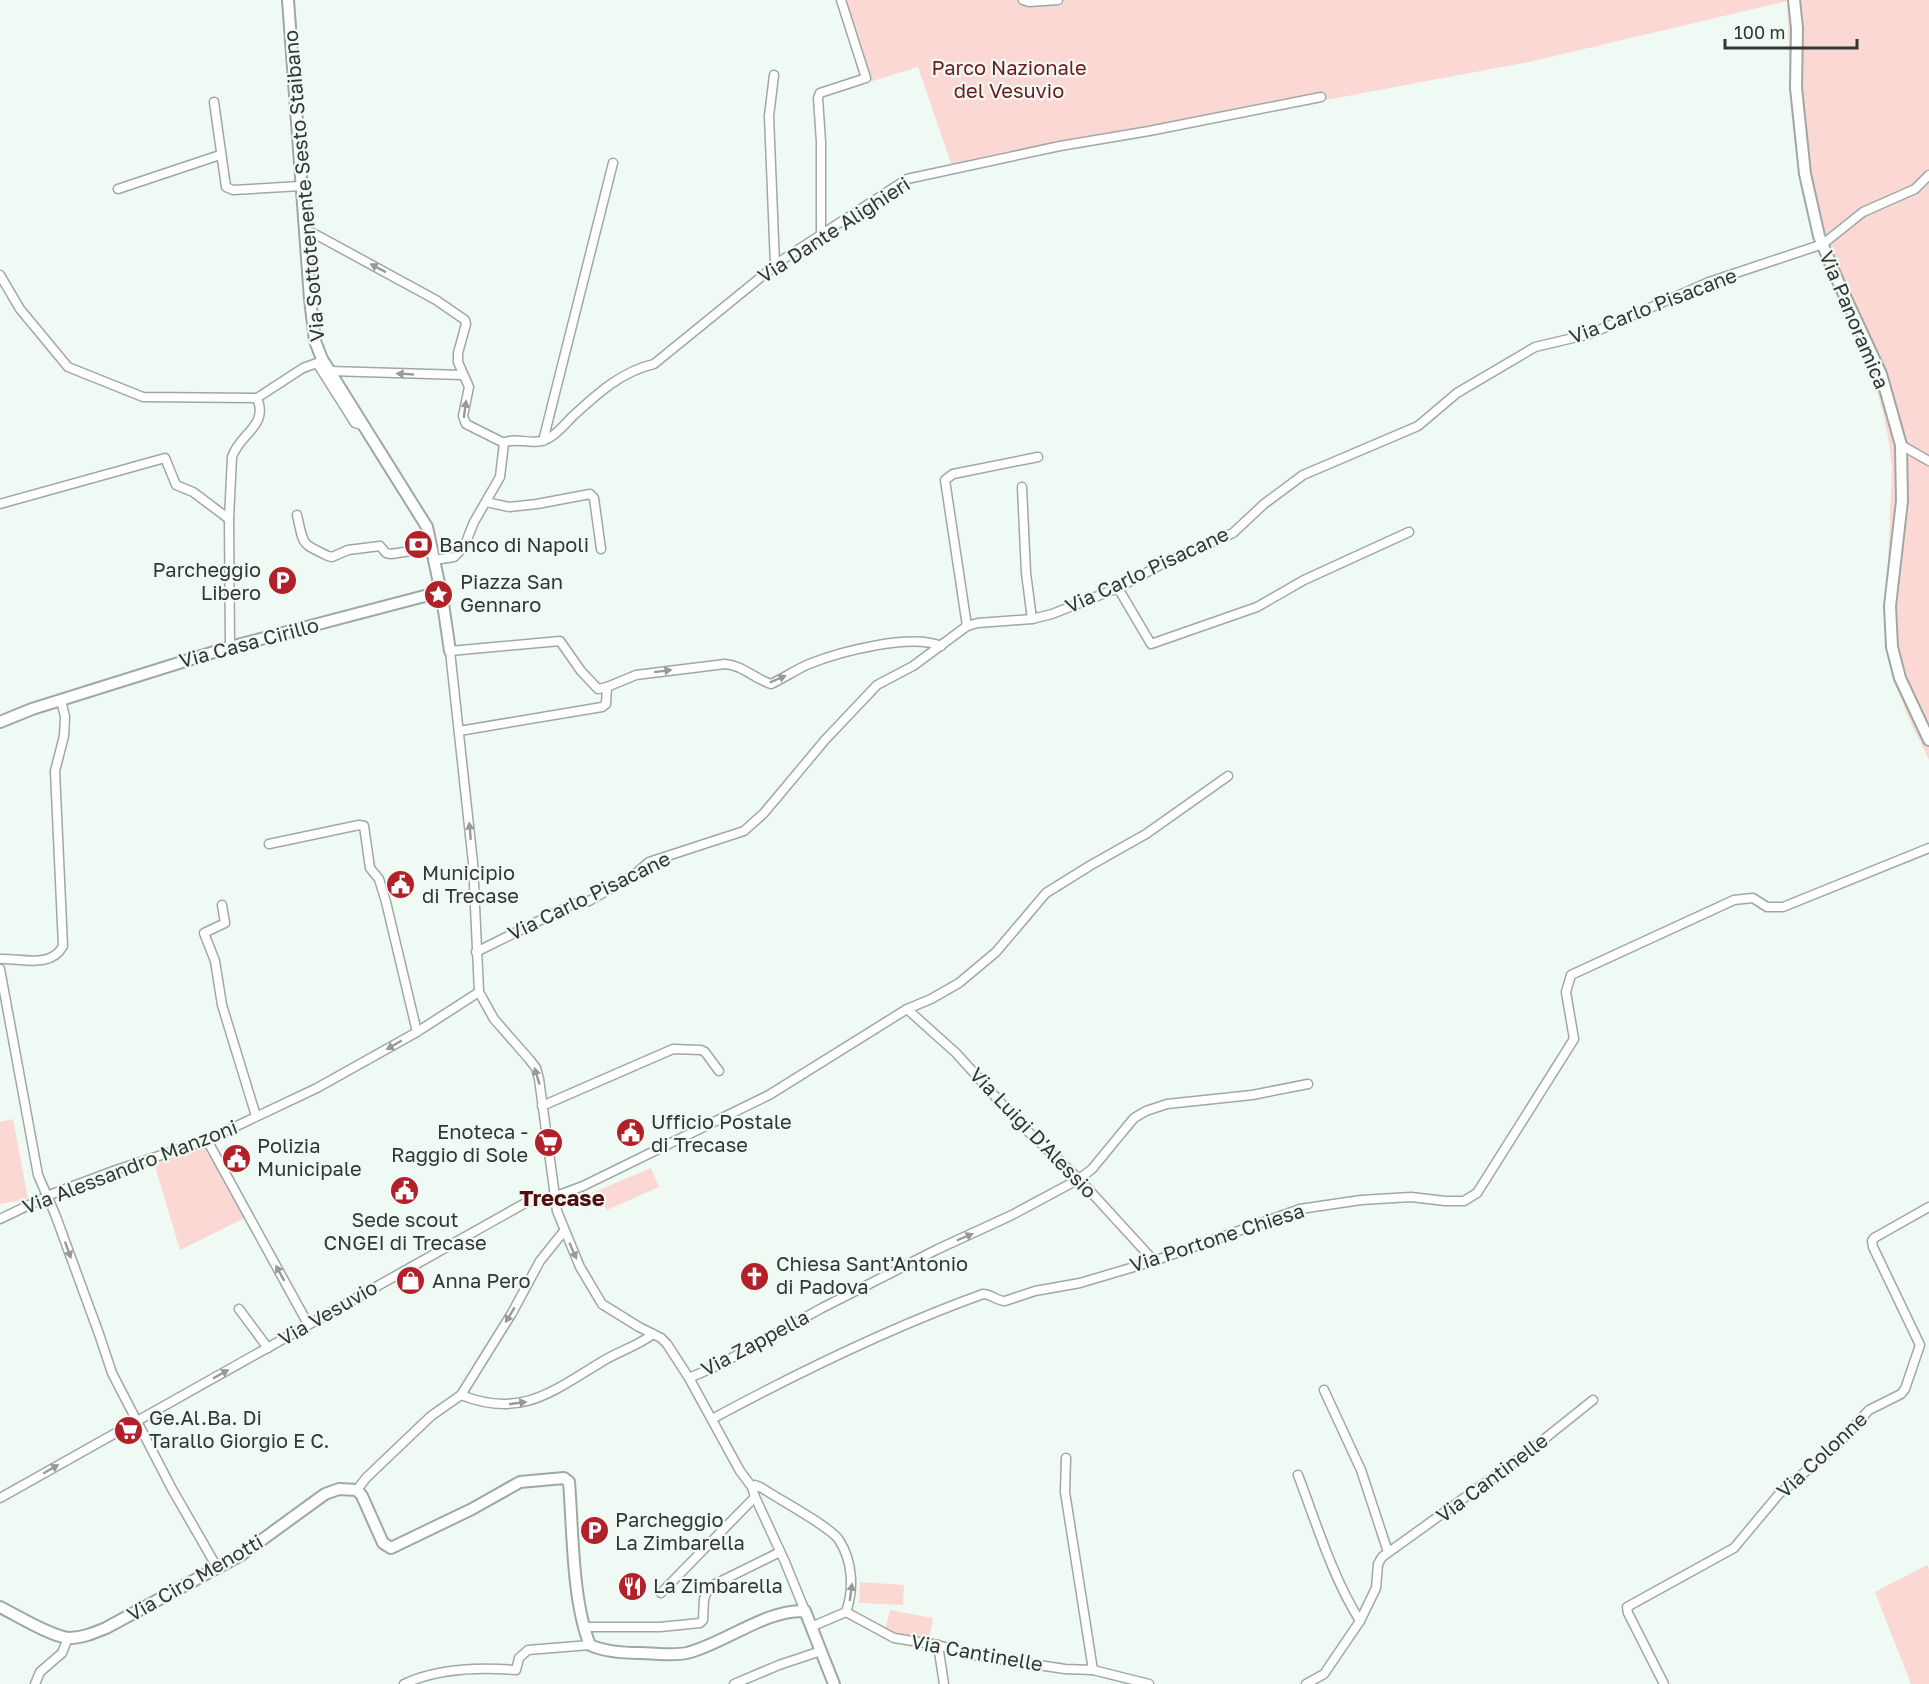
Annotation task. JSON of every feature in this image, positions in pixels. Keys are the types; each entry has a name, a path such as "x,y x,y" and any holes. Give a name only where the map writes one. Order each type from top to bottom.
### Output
{"street":[{"name":"Via Sottotenente Sesto Staibano","path":"288,0 313,332 322,359 329,371 427,527 450,651"},
{"path":"821,234 821,142 818,98 820,93 866,78 841,0"},
{"path":"1023,0 1029,2 1058,0"},
{"name":"Via Panoramica","path":"1794,0 1797,28 1796,88 1805,174 1822,244 1881,374 1900,445 1902,501 1890,606 1892,647 1900,678 1929,740"},
{"path":"774,75 769,116 775,265"},
{"name":"Via Dante Alighieri","path":"543,441 551,437 616,380 639,367 654,364 775,265 908,179 1060,146 1322,97"},
{"path":"214,102 226,187 232,190 301,186"},
{"path":"118,189 220,155"},
{"path":"305,231 313,233 391,275 459,314 466,324 458,347 458,363 469,387 463,417 466,424 504,442 508,440 532,443 543,441 613,163"},
{"path":"1822,244 1863,212 1915,189 1929,175"},
{"name":"Via Carlo Pisacane","path":"476,952 573,904 589,901 633,875 649,862 744,831 764,813 825,740 877,685 913,666 967,626 978,623 1032,619 1052,614 1118,588 1164,563 1233,533 1264,504 1303,475 1418,426 1457,393 1535,347 1590,334 1709,282 1822,244"},
{"path":"0,275 20,309 68,367 143,397 256,398 303,368 317,363 355,423 363,424"},
{"path":"329,371 463,375"},
{"path":"230,647 229,519 232,457 235,449 260,417 260,405 256,398"},
{"path":"434,560 454,557 464,547 474,522 500,477 504,442"},
{"path":"1900,445 1929,460"},
{"path":"967,626 945,480 953,474 1038,457"},
{"path":"0,504 165,458 168,460 176,484 193,492 219,514 229,519"},
{"path":"1022,487 1026,573 1032,619"},
{"path":"486,502 509,507 590,494 594,498 601,549"},
{"path":"297,515 307,547 332,557 348,550 380,546 386,553 391,554 431,548"},
{"path":"1118,588 1150,644 1257,607 1304,580 1408,532"},
{"name":"Via Casa Cirillo","path":"0,722 61,700 230,647 440,592"},
{"path":"834,1684 752,1487 740,1471 689,1378 661,1338 602,1304 580,1267 564,1231 554,1196 536,1068 494,1019 479,992 472,863 450,651 560,641 596,687 607,687 636,675 725,664 735,664 771,684 811,663 872,646 931,642 941,646"},
{"path":"459,731 602,707 606,704 607,687"},
{"path":"0,959 34,962 51,956 63,946 55,771 64,736 61,700"},
{"name":"Via Vesuvio","path":"0,1498 527,1202 582,1186 769,1095 907,1009 959,983 996,952 1046,894 1146,834 1227,776"},
{"path":"269,844 359,825 364,826 370,868 379,879 386,902 417,1032"},
{"name":"Via Portone Chiesa","path":"712,1419 866,1342 982,1294 989,1294 1000,1301 1005,1301 1080,1283 1154,1261 1300,1209 1360,1200 1411,1197 1464,1201 1478,1192 1574,1039 1566,992 1571,975 1734,900 1753,898 1767,907 1783,907 1929,848"},
{"path":"222,905 225,923 204,933 215,961 222,1005 256,1116"},
{"path":"0,969 38,1175 63,1236 112,1373 172,1489 214,1562"},
{"name":"Via Alessandro Manzoni","path":"0,1219 46,1196 207,1140 317,1088 417,1032 479,992"},
{"name":"Via Luigi D'Alessio","path":"907,1009 956,1053 1020,1124 1079,1179 1154,1261"},
{"path":"542,1106 673,1049 701,1050 719,1071"},
{"name":"Via Zappella","path":"689,1378 718,1365 822,1308 938,1249 1012,1215 1079,1179 1092,1168 1134,1118 1146,1111 1167,1104 1252,1095 1308,1084"},
{"path":"207,1140 308,1324"},
{"name":"Via Colonne","path":"1664,1684 1628,1612 1628,1607 1734,1548 1779,1494 1838,1444 1869,1410 1905,1389 1920,1346 1872,1241 1929,1207"},
{"path":"564,1231 539,1262 512,1313 461,1395 431,1416 366,1478 357,1490 362,1496 383,1543 391,1548 472,1509 520,1482 564,1478 569,1482 583,1627 590,1645"},
{"path":"239,1310 267,1348"},
{"path":"461,1395 480,1402 505,1405 532,1401 573,1381 604,1360 652,1334"},
{"path":"1306,1684 1324,1674 1360,1621 1376,1588 1378,1564 1388,1552 1361,1470 1324,1390"},
{"name":"Via Cantinelle","path":"1388,1552 1501,1473 1593,1400"},
{"path":"1066,1458 1065,1492 1092,1670"},
{"path":"1298,1475 1329,1560 1360,1621"},
{"path":"752,1487 755,1485 762,1488 826,1528 839,1540 852,1583 846,1612 811,1627"},
{"name":"Via Ciro Menotti","path":"68,1638 84,1636 106,1628 241,1555 325,1494 339,1489 357,1490"},
{"path":"661,1593 755,1497"},
{"path":"583,1627 660,1627 700,1623 703,1620 704,1599 709,1587 780,1552"},
{"path":"0,1607 68,1638 62,1653 40,1672 35,1684"},
{"path":"404,1684 423,1675 488,1668 516,1670 519,1658 528,1650 590,1645 601,1650 634,1653 686,1653 760,1622 794,1611 805,1611"},
{"name":"Via Cantinelle","path":"846,1612 894,1638 938,1645 972,1655 1065,1669 1092,1670 1149,1684"},
{"path":"938,1645 944,1684"},
{"path":"734,1684 744,1682 779,1665 821,1651"}],"green space":[{"name":"Parco Nazionale del Vesuvio","path":"836,0 1929,0 1929,760 1892,677 1885,633 1892,468 1890,450 1884,416 1869,365 1821,251 1805,200 1793,126 1787,1 1529,62 954,172 918,67 863,84"},
{"path":"13,1119 28,1199 0,1204 0,1122"},
{"path":"206,1145 245,1218 180,1250 154,1163"},
{"path":"651,1168 659,1187 607,1210 602,1202 584,1209 580,1198"},
{"path":"1927,1565 1929,1569 1929,1684 1911,1684 1875,1592"},
{"path":"860,1582 904,1585 903,1605 859,1603"},
{"path":"890,1610 933,1618 929,1640 885,1631"}],"place":[{"name":"Banco di Napoli","path":"418,545"},
{"name":"Parcheggio Libero","path":"282,581"},
{"name":"Piazza San Gennaro","path":"439,594"},
{"name":"Municipio di Trecase","path":"401,884"},
{"name":"Ufficio Postale di Trecase","path":"630,1133"},
{"name":"Enoteca - Raggio di Sole","path":"549,1143"},
{"name":"Polizia Municipale","path":"236,1158"},
{"name":"Sede scout CNGEI di Trecase","path":"405,1190"},
{"name":"Chiesa Sant'Antonio di Padova","path":"755,1276"},
{"name":"Anna Pero","path":"411,1281"},
{"name":"Ge.Al.Ba. Di Tarallo Giorgio E C.","path":"128,1430"},
{"name":"Parcheggio La Zimbarella","path":"594,1531"},
{"name":"La Zimbarella","path":"632,1586"}],"district":[{"name":"Trecase","path":"562,1198"}]}
